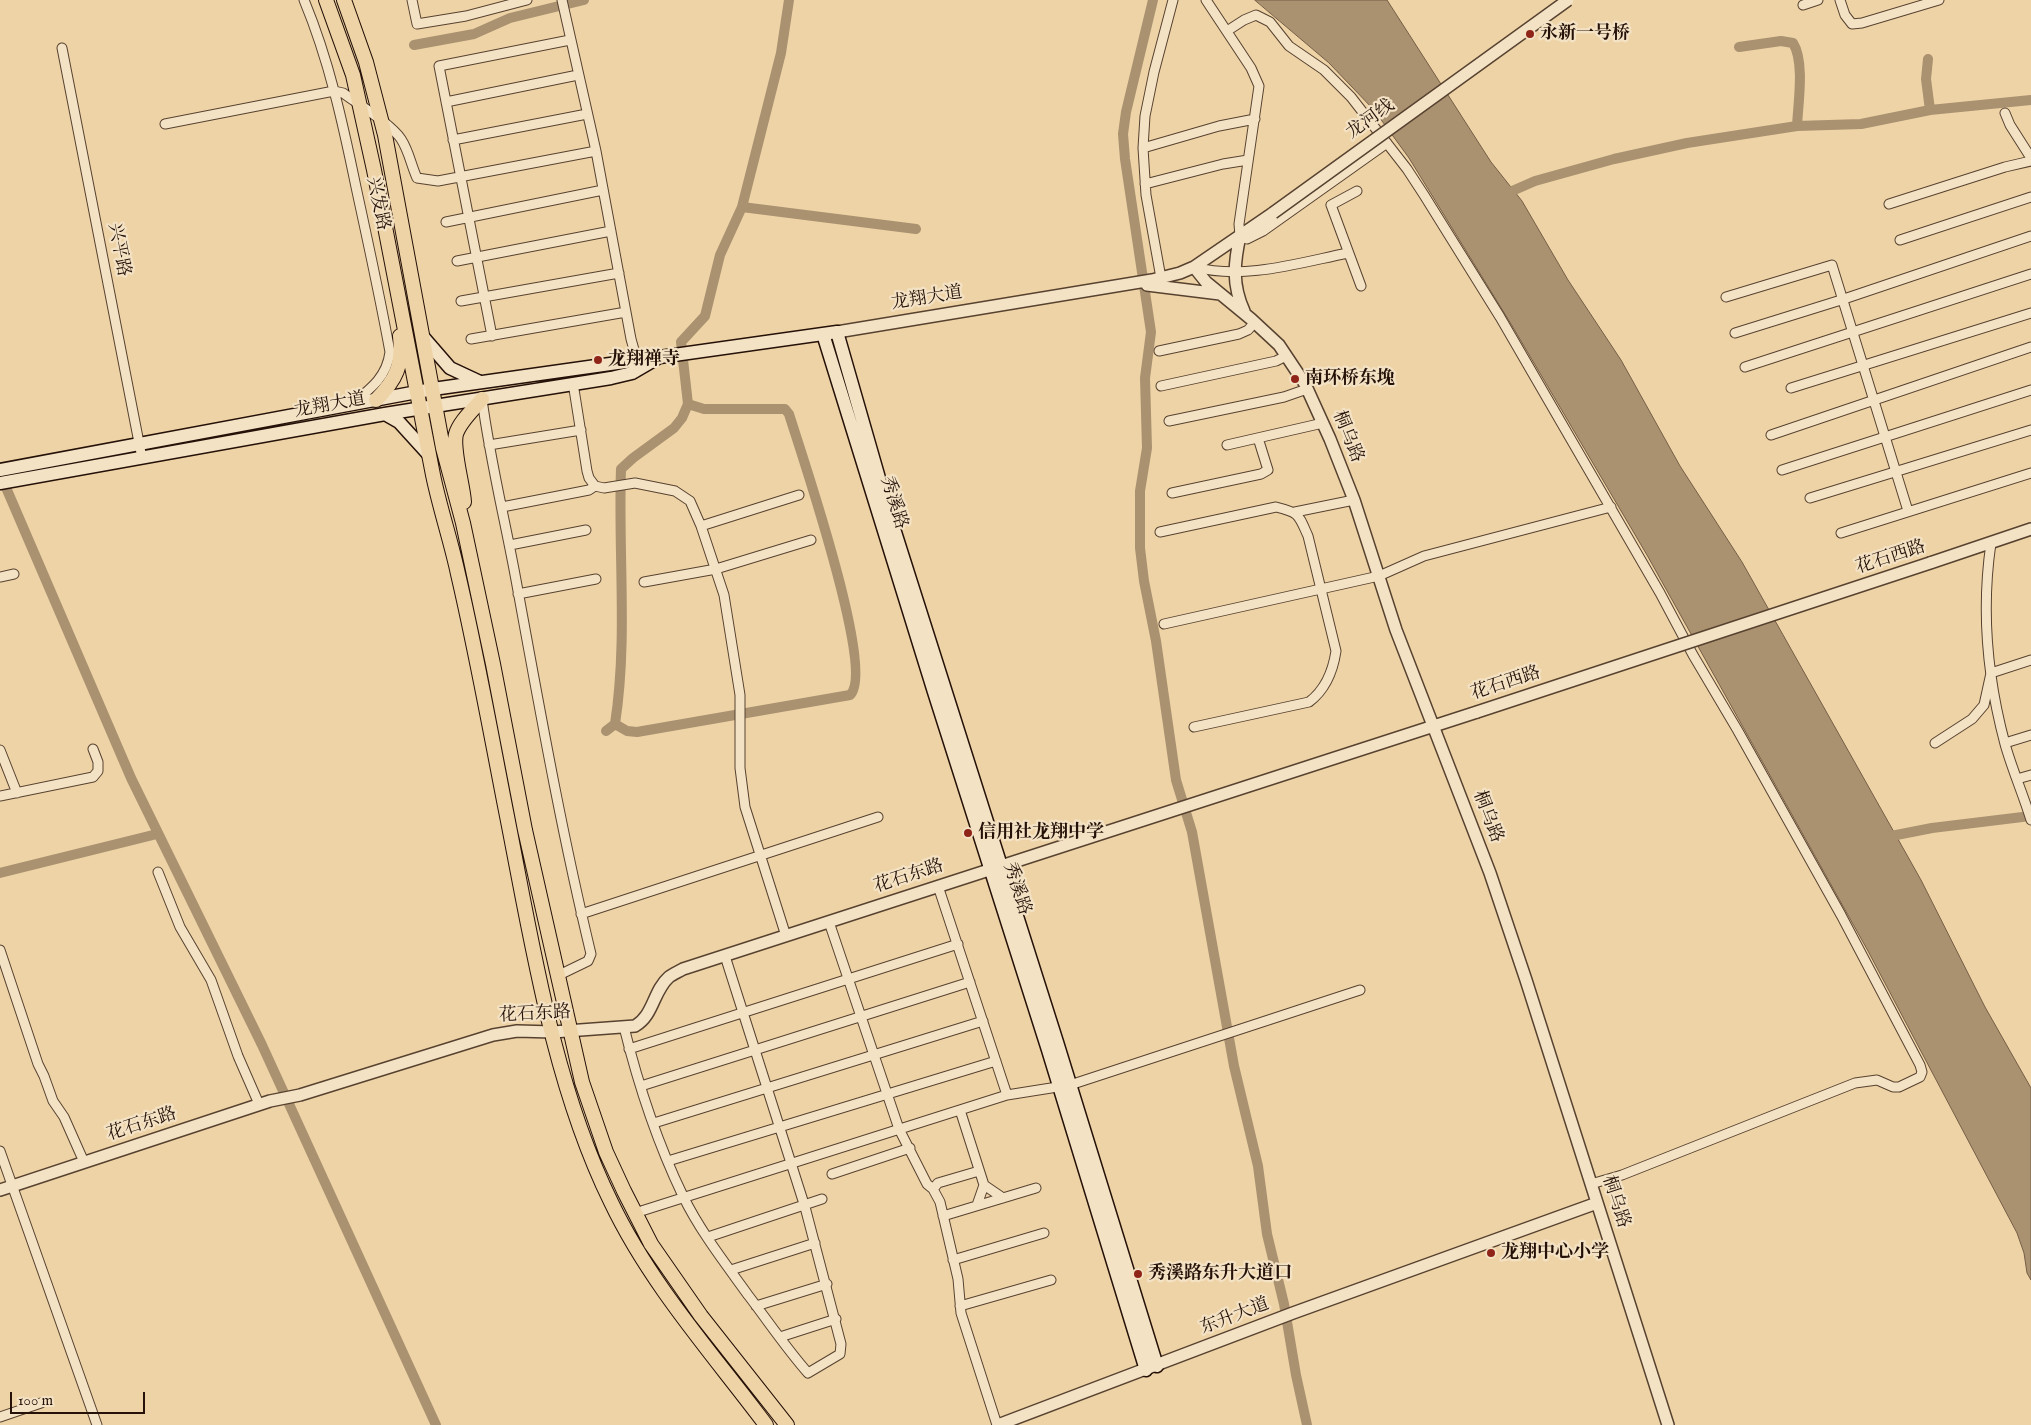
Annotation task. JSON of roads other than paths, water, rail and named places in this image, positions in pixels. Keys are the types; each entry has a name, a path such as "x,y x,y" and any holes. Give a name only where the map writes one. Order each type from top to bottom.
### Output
{"main road":[{"path":"326,0 353,75 360,105 394,266 442,517 459,577 529,928 563,1073 581,1131 620,1222 666,1294 766,1425"},
{"path":"344,0 366,62 382,122 445,456 463,523 493,664 524,830 582,1082 597,1129 651,1244 683,1292 787,1425"},
{"path":"376,400 395,377 402,348 393,297 394,266"},
{"name":"龙翔大道","path":"5,469 350,404 480,382 638,364 663,356 838,332"},
{"name":"秀溪路","path":"838,332 889,513 996,867 1152,1368"},
{"name":"秀溪路","path":"823,334 931,683 996,867"},
{"path":"424,338 450,368 480,382"},
{"name":"龙翔大道","path":"0,484 385,414 618,376 632,373 638,364"},
{"path":"463,523 464,501 456,434 482,398"},
{"path":"385,414 399,422 429,455"}],"street":[{"name":"兴发路","path":"304,0 334,91 355,181 390,352 388,365 378,381 350,404"},
{"path":"412,0 417,24 466,16 527,0"},
{"path":"562,0 596,151 626,312 638,364"},
{"path":"1156,279 1145,184 1143,148 1146,116 1154,72 1173,0"},
{"path":"1159,351 1239,334 1248,330 1251,318 1235,288 1235,272 1240,236 1238,230 1259,97 1257,78 1206,0"},
{"name":"龙河线","path":"1194,266 1273,213 1568,0"},
{"path":"1803,5 1818,0"},
{"path":"1840,0 1845,15 1852,24 1862,23 1939,0"},
{"path":"1227,31 1256,15 1270,22 1289,46 1324,70 1351,97 1424,195 1495,309 1611,507 1836,907 1922,1072 1920,1077 1900,1087 1893,1087 1877,1080 1855,1083 1622,1175 1591,1184"},
{"path":"492,336 439,66 570,40"},
{"name":"兴平路","path":"62,48 142,458"},
{"path":"446,102 578,76"},
{"path":"165,124 334,91 342,93 360,105 400,137 409,153 417,178 438,181 596,151"},
{"path":"1890,204 2031,160 2005,113"},
{"path":"453,140 587,114"},
{"path":"1143,148 1219,126 1255,119"},
{"path":"1240,236 1247,239 1263,231 1387,143"},
{"path":"1145,184 1223,164 1248,160"},
{"path":"446,222 603,190"},
{"path":"1357,191 1331,205 1361,286"},
{"path":"1900,240 2031,197"},
{"path":"457,261 612,231"},
{"path":"1735,333 2031,236"},
{"path":"1194,266 1218,272 1235,272 1266,269 1348,253"},
{"path":"1726,297 1832,265 1908,512"},
{"name":"龙翔大道","path":"838,332 1156,279 1180,273 1194,266"},
{"name":"桐乌路","path":"1194,266 1206,282 1251,318 1279,345 1307,389 1323,423 1354,500 1396,630 1490,873 1668,1425"},
{"path":"461,301 619,273"},
{"path":"1745,366 2031,274"},
{"path":"1133,283 1221,294"},
{"path":"471,339 626,312"},
{"path":"1792,388 2031,312"},
{"path":"1771,435 2031,347"},
{"path":"1161,386 1276,361 1286,356"},
{"path":"573,383 589,478 595,486 604,488 635,483 675,491 690,501 701,526 724,594 740,695 741,787 745,808 786,936"},
{"path":"1169,421 1284,397 1307,389"},
{"path":"1782,470 2031,390"},
{"path":"482,398 489,445 510,545 561,818 591,954 588,961 557,976"},
{"path":"1227,445 1323,423"},
{"path":"489,445 581,430"},
{"path":"1810,498 2031,430"},
{"path":"1172,492 1261,474 1268,470 1258,438"},
{"path":"1841,533 2031,473"},
{"path":"502,507 590,490 595,486"},
{"path":"701,526 799,495"},
{"path":"1160,532 1276,507 1295,512 1354,500"},
{"path":"1164,624 1379,576 1424,556 1611,507"},
{"path":"1194,727 1309,702 1318,696 1329,677 1336,651 1308,536 1300,518 1295,512"},
{"name":"花石西路","path":"996,867 1477,712 2031,529"},
{"path":"510,545 586,530"},
{"path":"644,582 716,569 811,540"},
{"path":"1992,543 1985,605 1986,637 1991,673 2005,743 2031,820"},
{"path":"0,577 14,574"},
{"path":"518,594 596,579"},
{"path":"1991,673 2031,660"},
{"path":"1935,743 1972,719 1984,705 1991,673"},
{"path":"2005,743 2031,735"},
{"path":"0,796 93,777 98,771 98,762 93,749"},
{"path":"0,750 17,793"},
{"path":"2017,780 2031,775"},
{"path":"581,914 878,817"},
{"name":"花石东路","path":"0,1190 264,1103 300,1095 492,1035 517,1031 553,1032 635,1026 643,1021 658,992 668,978 683,970 996,867"},
{"path":"158,872 180,927 211,980 238,1056 264,1103"},
{"path":"938,886 1008,1095"},
{"path":"829,922 899,1129 910,1148 926,1184 933,1189 940,1202 958,1279 964,1327 998,1425"},
{"path":"629,1048 958,944"},
{"path":"0,950 38,1064 53,1101 64,1117 84,1162"},
{"path":"624,1027 641,1086 668,1161 684,1197 708,1237 756,1306 808,1373 840,1354 841,1344 836,1319 816,1243 725,956"},
{"path":"641,1086 970,982"},
{"path":"635,1213 1008,1095 1065,1086 1237,1032 1360,990"},
{"path":"654,1123 983,1020"},
{"path":"668,1161 996,1061"},
{"path":"960,1110 984,1185 1003,1198"},
{"path":"832,1174 910,1148"},
{"path":"0,1151 97,1425"},
{"path":"933,1189 938,1183 979,1171"},
{"path":"977,1205 984,1185"},
{"path":"943,1216 1036,1188"},
{"path":"708,1237 822,1199"},
{"name":"东升大道","path":"998,1425 1293,1313 1597,1203"},
{"path":"953,1260 1044,1233"},
{"path":"731,1270 816,1243"},
{"path":"960,1306 1050,1280"},
{"path":"756,1306 827,1284"},
{"path":"780,1338 836,1319"},
{"path":"0,1417 41,1403"}],"waterway":[{"path":"414,45 474,34 510,18 584,0"},
{"path":"606,731 615,724 621,661 621,469 674,428 682,418 688,404 681,342 705,316 720,255 742,207 781,53 789,0"},
{"path":"1153,0 1126,112 1123,134 1125,159 1151,332 1145,378 1147,448 1140,491 1140,548 1144,581 1156,641 1176,780 1192,832 1234,1066 1258,1166 1267,1234 1284,1304 1307,1425"},
{"path":"1739,47 1781,41 1793,43 1797,51 1800,72 1797,126"},
{"path":"1928,59 1926,79 1930,110"},
{"path":"1503,195 1535,181 1614,159 1687,143 1797,126 1861,124 1930,110 2031,100"},
{"path":"742,207 916,229"},
{"path":"615,724 627,731 637,732 850,695 855,678 853,646 834,560 789,414 785,409 704,409 688,404"},
{"path":"1,476 131,778 262,1045 436,1425"},
{"path":"1881,838 1932,828 2031,816"},
{"path":"0,873 157,834"}],"place":[{"name":"永新一号桥","path":"1530,34"},
{"name":"龙翔禅寺","path":"598,360"},
{"name":"南环桥东堍","path":"1295,379"},
{"name":"信用社龙翔中学","path":"968,833"},
{"name":"龙翔中心小学","path":"1491,1253"},
{"name":"秀溪路东升大道口","path":"1138,1274"}]}
